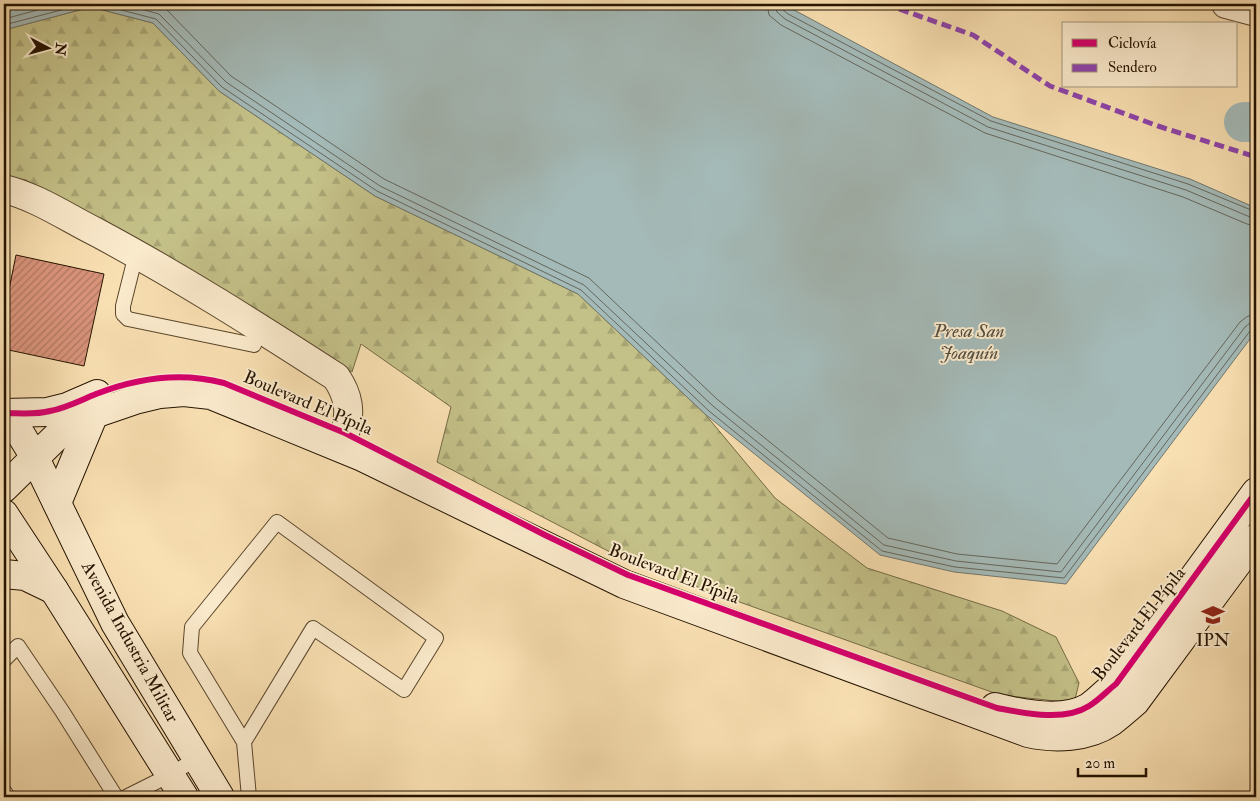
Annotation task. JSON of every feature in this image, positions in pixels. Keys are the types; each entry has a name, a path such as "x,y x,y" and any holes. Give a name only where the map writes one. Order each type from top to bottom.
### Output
{"street":[{"path":"1226,4 1256,12"},
{"path":"4,189 36,200 136,254 216,300 336,377 344,388 348,399 349,416 345,433"},
{"name":"Boulevard El Pípila","path":"4,414 48,412 67,407 98,393 146,380 179,377 204,378 224,384 345,433 545,535 626,579 997,708 1030,714 1060,716 1088,707 1116,684 1256,492"},
{"name":"Boulevard El Pípila","path":"4,488 34,456 76,422 135,400 160,394 184,392 210,395 360,456 626,579 1028,733 1038,735 1066,736 1089,732 1110,723 1135,702 1256,538"},
{"name":"Avenida Industria Militar","path":"4,414 34,456 115,623 220,797"},
{"path":"57,503 94,414"},
{"name":"Avenida Industria Militar","path":"4,514 177,786"},
{"path":"4,574 25,576 54,590"}],"lane":[{"path":"136,254 123,314 128,319 254,345"},
{"path":"244,742 313,628 404,690 436,638 277,522 192,627 190,653 244,742 250,797"},
{"path":"4,660 18,646 62,711 116,797"},
{"path":"126,797 177,786 197,758"},
{"path":"4,791 8,797"}],"green space":[{"path":"91,7 153,23 219,91 375,196 578,294 705,414 775,498 867,568 1002,611 1056,637 1079,683 1074,703 1000,695 633,564 437,462 451,407 361,344 352,372 26,180 4,176 4,30"}],"water":[{"name":"Presa San Joaquín","path":"4,4 783,4 993,117 1190,179 1256,208 1256,331 1066,584 954,572 880,555 705,414 578,294 375,196 219,91 153,23 91,7 4,30"}],"building":[{"path":"16,255 104,274 84,366 4,349 4,314"}],"waterway":[{"path":"1244,122 1256,122"}],"marked path":[{"path":"885,4 973,35 1050,86 1158,126 1256,157"}],"cycle path":[{"path":"4,413 50,411 68,406 112,388 160,378 192,378 224,383 345,433 628,575 997,708 1044,715 1068,714 1079,711 1093,704 1116,684 1256,492"}],"place":[{"name":"IPN","path":"1213,615"}]}
